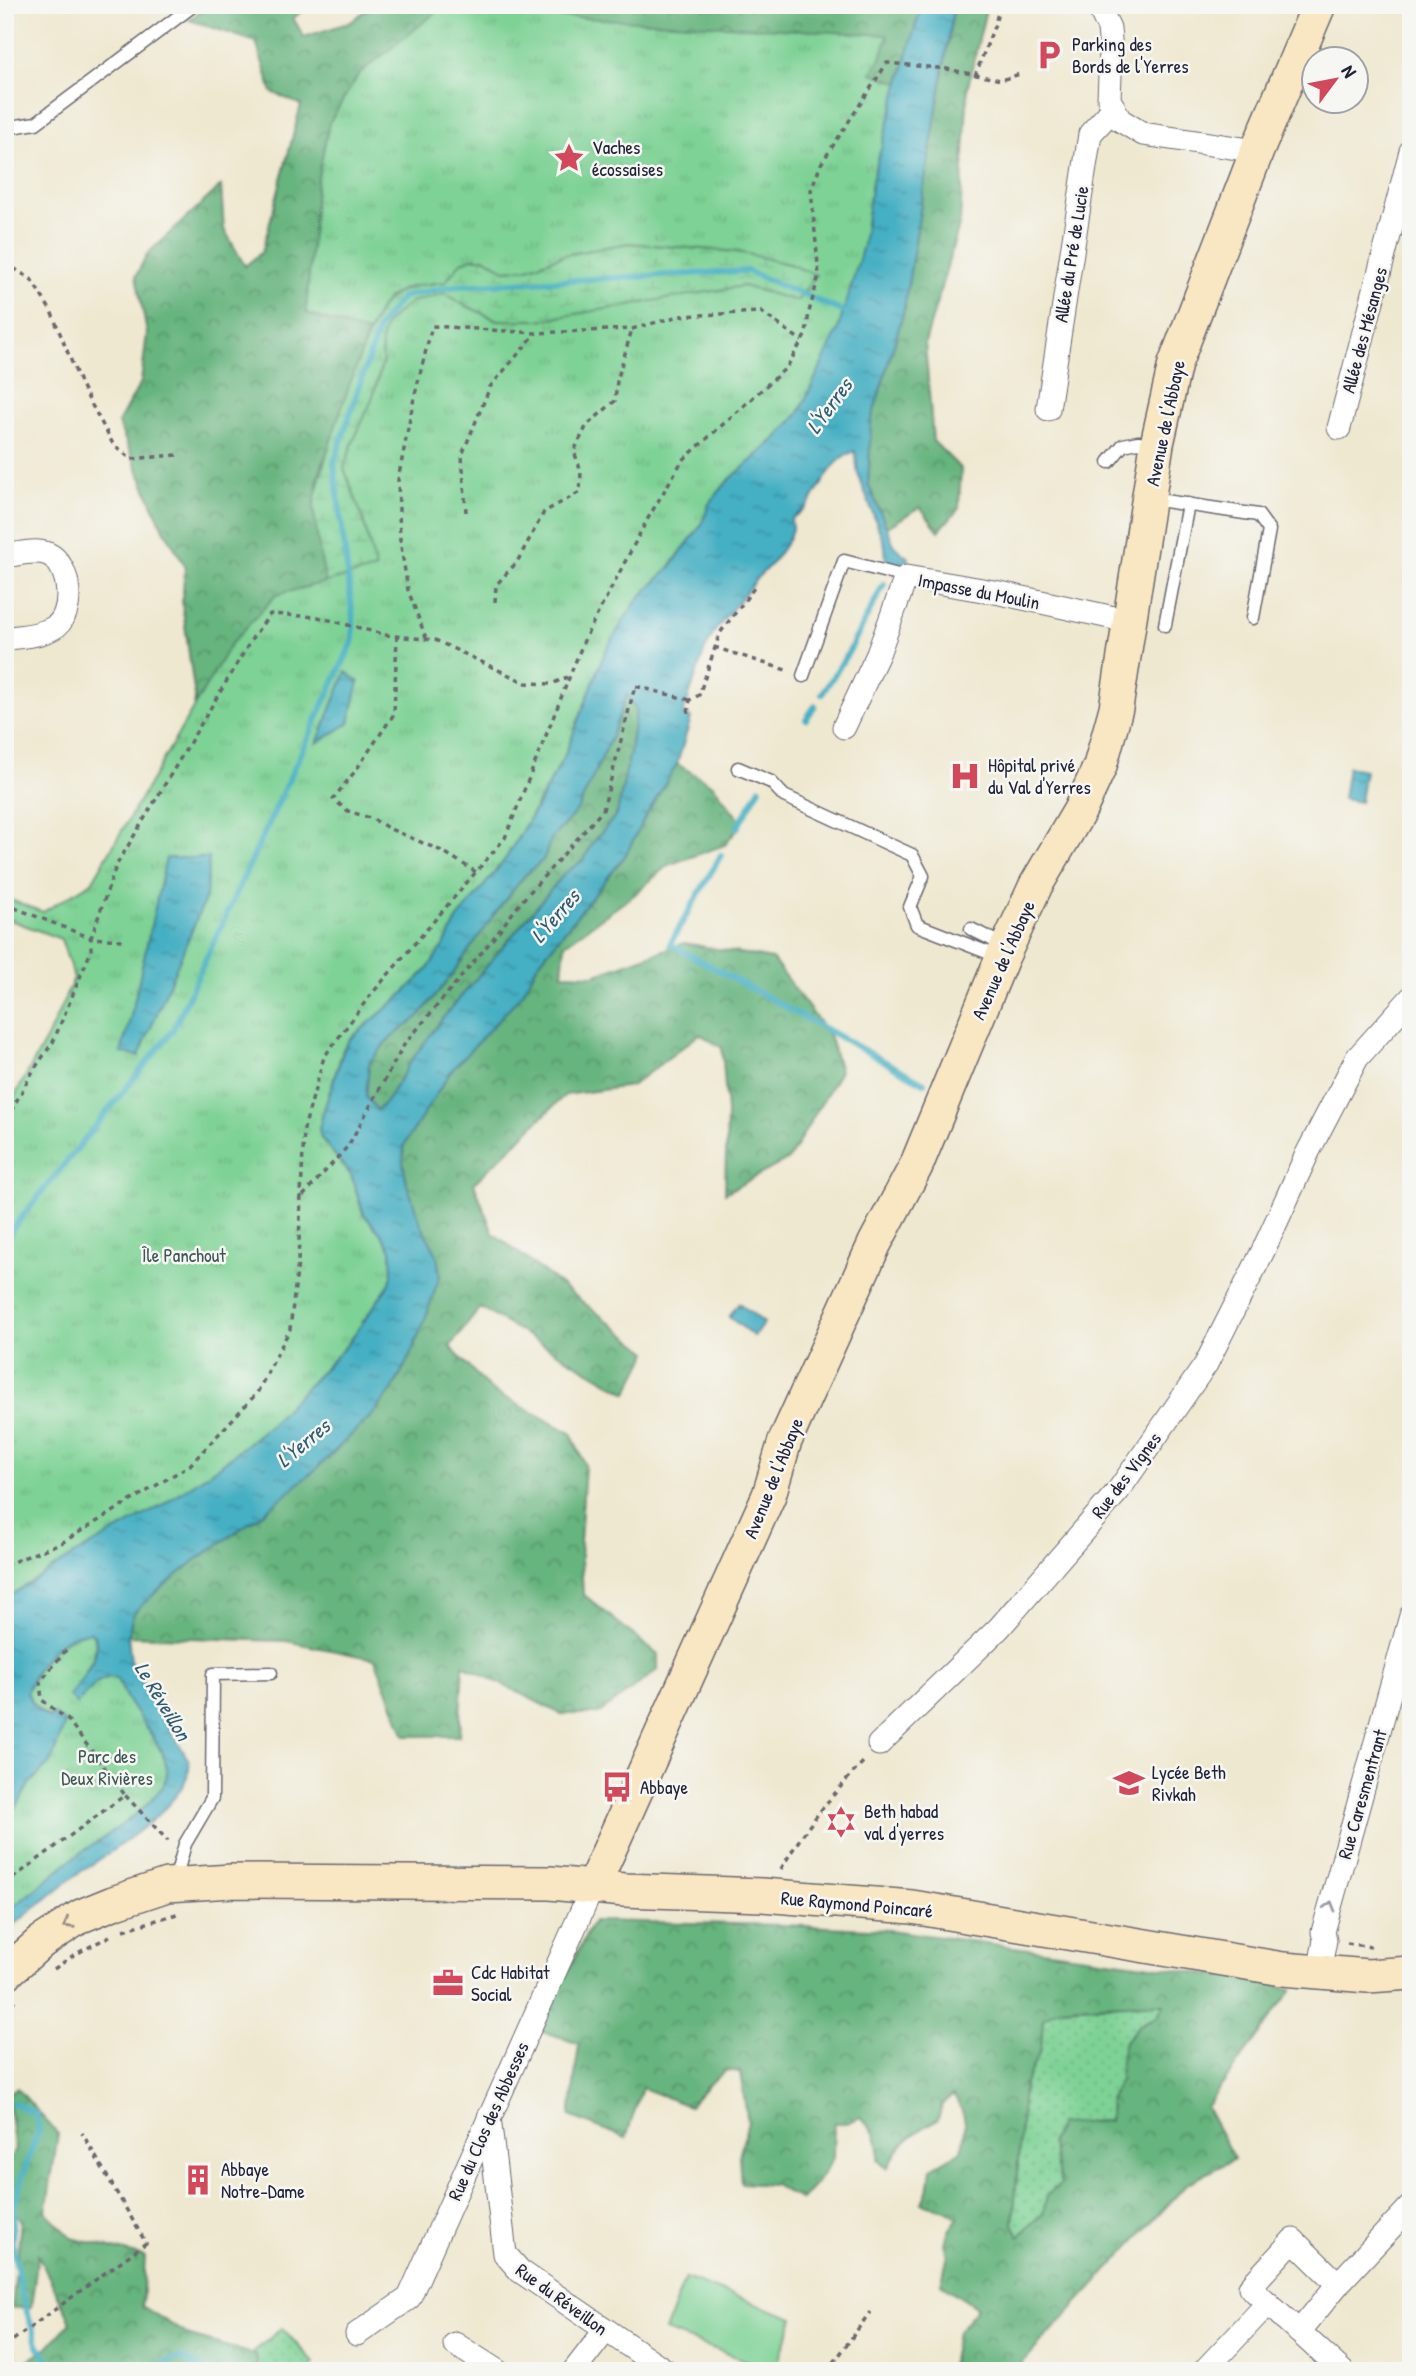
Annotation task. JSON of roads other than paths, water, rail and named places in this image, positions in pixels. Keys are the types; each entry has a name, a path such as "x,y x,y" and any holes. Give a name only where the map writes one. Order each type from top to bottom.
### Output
{"street":[{"path":"1098,5 1109,28 1109,99 1120,120 1143,134 1257,151"},
{"name":"Avenue de l'Abbaye","path":"593,1886 769,1496 785,1441 875,1243 903,1193 1005,953 1036,885 1080,810 1100,766 1116,708 1157,444 1175,364 1257,151 1318,5"},
{"name":"Allée du Pré de Lucie","path":"1048,409 1090,134 1114,108"},
{"name":"Allée des Mésanges","path":"1339,428 1411,151"},
{"path":"5,556 38,551 52,555 60,565 69,598 68,610 55,628 5,639"},
{"name":"Impasse du Moulin","path":"844,727 878,654 906,577 1000,593 1128,621"},
{"name":"Rue des Vignes","path":"879,1744 999,1628 1118,1491 1206,1364 1263,1251 1308,1152 1357,1058 1411,998"},
{"name":"Rue Caresmentrant","path":"1319,1972 1325,1940 1323,1932 1411,1616"},
{"name":"Rue Raymond Poincaré","path":"9,1990 41,1942 81,1916 167,1885 232,1881 550,1883 624,1890 762,1895 912,1908 1270,1967 1368,1976 1411,1973"},
{"name":"Rue Raymond Poincaré","path":"9,1990 13,1991 100,1931 179,1905 300,1881"},
{"name":"Rue du Clos des Abbesses","path":"357,2334 409,2298 593,1886"},
{"name":"Rue du Réveillon","path":"489,2117 505,2254 520,2272 666,2371"},
{"path":"1299,2332 1338,2284 1411,2206"},
{"path":"1338,2284 1293,2240 1250,2287 1342,2371"},
{"path":"1204,2371 1268,2303"},
{"path":"573,2371 605,2331"},
{"path":"455,2344 497,2371"}],"lane":[{"path":"5,128 36,123 194,5"},
{"path":"1109,463 1123,444 1157,444"},
{"path":"1148,499 1258,515 1269,530 1253,618"},
{"path":"1165,625 1188,504"},
{"path":"803,676 844,561 906,577"},
{"path":"738,768 771,782 785,796 912,855 923,876 910,907 918,925 1005,953"},
{"path":"971,929 1005,953"},
{"path":"167,1885 177,1873 185,1844 212,1798 213,1674 271,1673"}],"water":[{"name":"L'Yerres","path":"919,5 954,5 903,314 871,421 868,484 895,547 908,558 906,569 886,561 885,546 858,474 855,451 840,460 806,507 791,519 792,529 788,540 714,632 704,652 683,714 691,718 677,764 625,856 537,965 523,993 451,1071 404,1145 403,1162 407,1184 421,1225 437,1255 440,1275 409,1358 392,1390 373,1414 316,1469 263,1513 196,1560 135,1611 128,1636 131,1662 189,1761 187,1776 179,1792 149,1823 73,1877 5,1931 5,1912 144,1807 164,1783 167,1772 158,1745 116,1678 99,1681 77,1704 69,1696 85,1674 96,1648 91,1632 79,1634 50,1652 36,1671 27,1692 41,1713 49,1718 53,1714 65,1723 51,1762 30,1783 17,1806 5,1819 5,1756 8,1751 5,1743 5,1599 74,1555 161,1506 221,1465 270,1425 347,1345 390,1283 391,1250 364,1214 351,1175 321,1138 319,1129 344,1049 349,1040 427,970 457,920 506,858 564,757 606,650 638,599 671,566 702,524 709,504 727,482 779,436 799,413 837,332 848,297 863,245 872,180 919,14","holes":["627,694 636,710 617,814 592,844 584,860 565,873 443,1018 411,1061 386,1102 377,1110 366,1096 369,1064 387,1041 419,1016 525,875 543,860 551,839 578,809 611,738"]},
{"path":"346,672 359,682 349,723 317,743"},
{"path":"1348,767 1365,770 1360,802 1343,799"},
{"path":"166,858 209,858 206,897 139,1056 121,1053 132,1012"},
{"path":"739,1303 764,1323 754,1336 729,1317"}],"waterway":[{"path":"5,1238 173,1030 353,641 353,618 334,463 379,327 402,297 455,286 747,271 849,314"},
{"path":"822,694 848,653 884,584"},
{"path":"806,719 815,706"},
{"path":"737,828 760,788"},
{"path":"721,855 670,944 924,1083"},
{"path":"14,2103 36,2114 39,2130 14,2207 12,2243 23,2299 38,2347 58,2371"},
{"path":"152,2371 173,2359 184,2359 205,2371"}],"place":[{"name":"Parking des Bords de l'Yerres","path":"1049,55"},
{"name":"Vaches écossaises","path":"569,158"},
{"name":"Hôpital privé du Val d'Yerres","path":"965,776"},
{"name":"Lycée Beth Rivkah","path":"1129,1783"},
{"name":"Abbaye","path":"617,1787"},
{"name":"Beth habad val d'yerres","path":"841,1822"},
{"name":"Cdc Habitat Social","path":"448,1983"},
{"name":"Abbaye Notre-Dame","path":"198,2180"}],"park label":[{"name":"Île Panchout","path":"184,1255"},
{"name":"Parc des Deux Rivières","path":"107,1767"}],"water label":[{"name":"Le Réveillon","path":"163,1701"}]}
